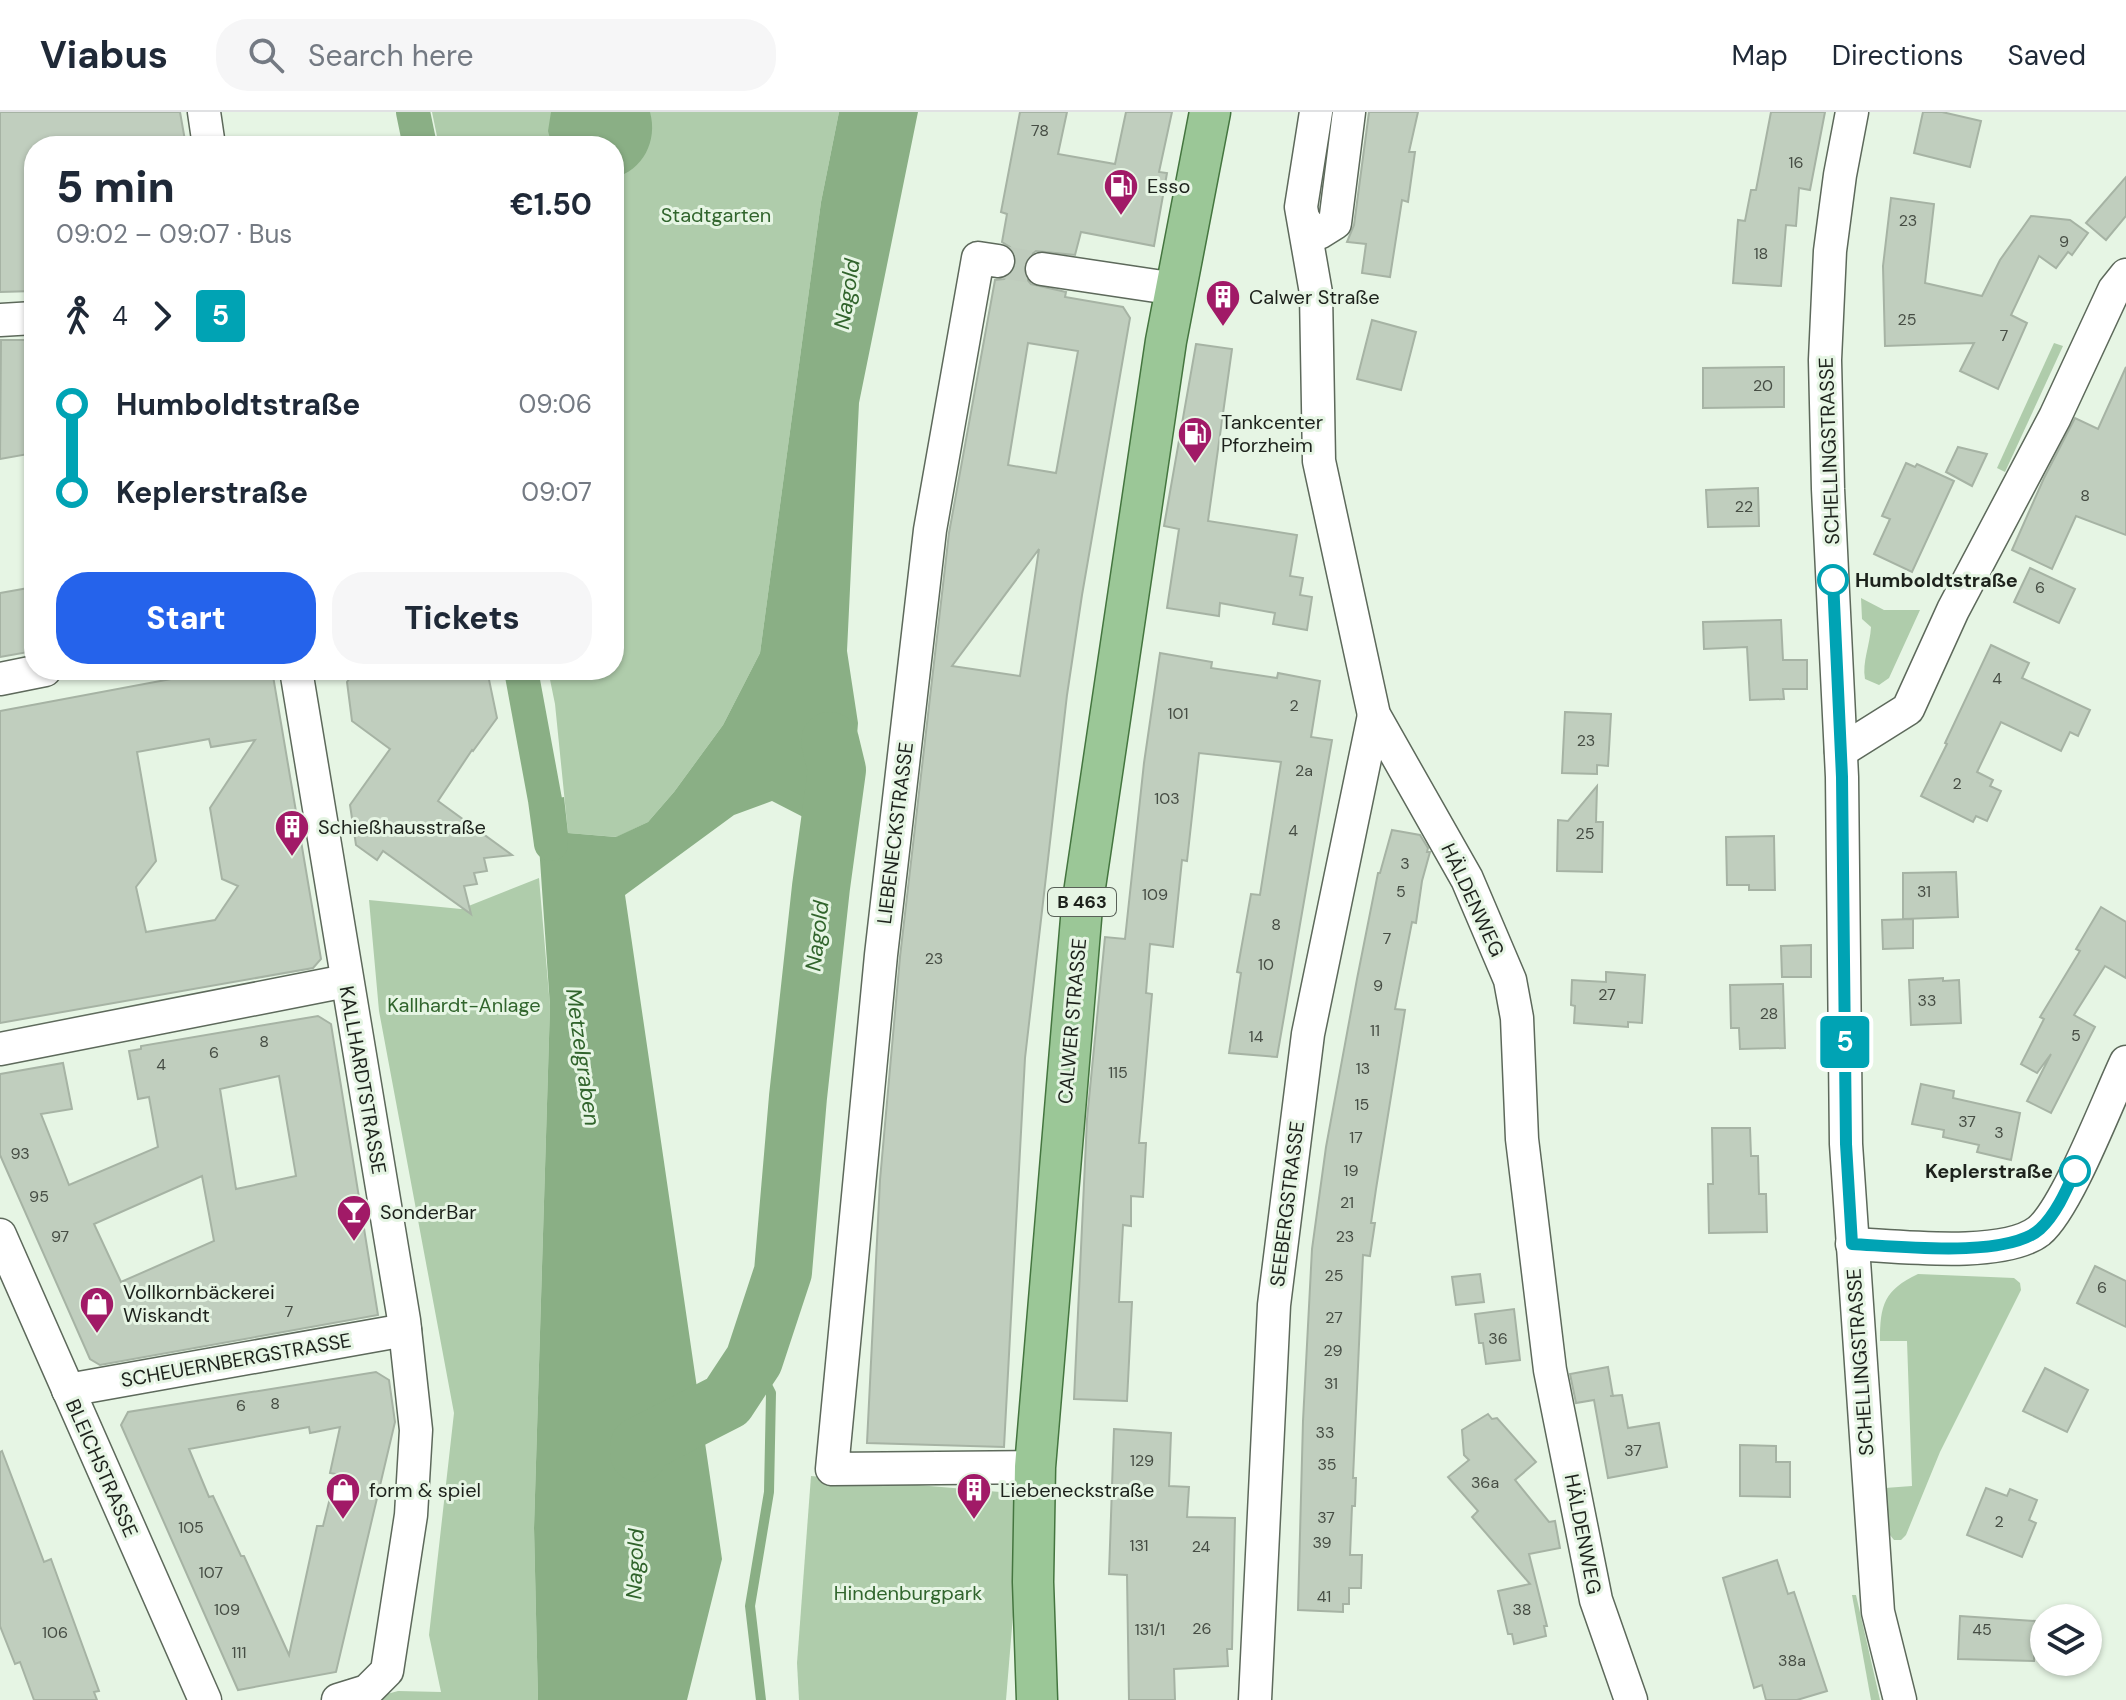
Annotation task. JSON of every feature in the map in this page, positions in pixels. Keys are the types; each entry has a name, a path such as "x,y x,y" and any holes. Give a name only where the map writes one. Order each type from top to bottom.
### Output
{"main road":[{"name":"CALWER STRASSE","path":"1037,1700 1033,1582 1035,1467 1082,907 1176,289 1210,112"}],"street":[{"path":"204,112 208,136"},
{"name":"HÄLDENWEG","path":"1316,112 1301,207 1316,293 1319,461 1374,715 1467,879 1510,980 1517,1018 1522,1139 1550,1370 1596,1600 1631,1700"},
{"path":"1305,221 1310,231 1319,233 1335,223 1349,112"},
{"name":"SCHELLINGSTRASSE","path":"1852,112 1835,210 1826,317 1828,473 1841,751 1846,1144 1878,1612 1900,1700"},
{"name":"LIEBENECKSTRASSE","path":"988,260 930,530 881,955 832,1469 1035,1467"},
{"path":"1042,269 1176,289"},
{"path":"1841,751 1908,709 1953,610 2055,417 2114,290 2126,275"},
{"path":"0,320 24,319"},
{"path":"0,679 24,674"},
{"name":"KALLHARDTSTRASSE","path":"298,680 405,1330 416,1430 411,1515 387,1671 367,1691 338,1700"},
{"name":"SEEBERGSTRASSE","path":"1255,1700 1274,1305 1308,1034 1374,715"},
{"path":"0,1049 346,981"},
{"path":"1852,1244 1976,1248 2008,1244 2038,1231 2065,1194 2126,1062"},
{"name":"BLEICHSTRASSE","path":"0,1235 205,1700"},
{"name":"SCHEUERNBERGSTRASSE","path":"68,1390 405,1330"}],"green space":[{"name":"Stadtgarten","path":"432,112 839,112 821,202 760,653 723,725 674,792 648,822 617,837 568,833 550,680 624,680 624,136 437,136"},
{"path":"2054,343 2063,346 2005,472 1997,468"},
{"path":"1861,598 1884,610 1920,610 1889,678 1879,685 1865,679 1871,627 1862,619"},
{"name":"Kallhardt-Anlage","path":"539,878 550,1006 534,1528 538,1700 376,1700 376,1697 398,1691 441,1692 429,1635 454,1413 379,1011 369,900 461,909"},
{"path":"1918,1274 2014,1278 2020,1283 2021,1290 1940,1452 1906,1535 1901,1540 1894,1540 1890,1535 1885,1488 1912,1486 1907,1341 1880,1341 1881,1318 1891,1293"},
{"name":"Hindenburgpark","path":"811,1476 1023,1494 1006,1700 799,1700 797,1663"},
{"path":"1852,1595 1856,1595 1880,1700 1871,1700"}],"water":[{"path":"551,112 650,112 652,123 646,153 624,174 624,136 549,136"},
{"path":"839,112 918,112 859,403 847,651 858,723 850,823 807,819 772,801 734,815 625,895 722,1559 687,1700 538,1700 534,1528 550,1006 536,802 564,797 568,833 616,837 648,822 723,725 760,653 821,202"}],"building":[{"path":"0,112 180,112 184,136 24,136 24,291 0,292"},
{"path":"1020,112 1067,112 1058,154 1115,164 1126,112 1172,112 1159,172 1167,173 1154,246 1081,232 1075,255 1036,251 1027,258 1023,267 1025,277 1031,284 1066,292 1065,297 1123,307 1130,318 1067,695 1025,1058 1004,1447 867,1443 880,1180 900,957 949,533 995,280 1004,279 1012,273 1017,263 1015,253 1002,242 1007,214 1001,212","holes":["1028,343 1078,351 1056,473 1008,465","1039,549 1020,676 952,666"]},
{"path":"1369,112 1418,112 1409,152 1415,152 1408,202 1402,200 1390,277 1362,273 1366,244 1347,242 1354,225"},
{"path":"1771,112 1825,112 1810,190 1799,188 1796,226 1786,225 1781,286 1733,283 1738,220 1745,221 1751,190 1756,190"},
{"path":"1923,112 1942,112 1981,121 1970,167 1914,153"},
{"path":"2126,177 2126,216 2106,240 2086,223"},
{"path":"1891,198 1934,204 1925,283 1982,296 2000,260 2031,216 2070,220 2088,233 2072,255 2068,252 2056,268 2039,256 2011,315 2027,323 1998,389 1960,371 1974,343 1885,346 1883,266"},
{"path":"1372,320 1416,332 1401,390 1357,379"},
{"path":"1,340 24,340 24,455 0,459"},
{"path":"1196,344 1232,349 1208,521 1297,535 1290,576 1303,578 1300,595 1312,597 1307,630 1273,624 1275,613 1220,603 1219,616 1167,608 1179,529 1164,526"},
{"path":"1784,367 1784,407 1703,408 1703,368"},
{"path":"2126,367 2126,535 2076,516 2052,569 2012,550 2075,418 2098,429"},
{"path":"1958,447 1987,454 1972,486 1946,472"},
{"path":"1906,463 1915,467 1917,464 1954,481 1912,572 1874,554 1890,519 1882,516"},
{"path":"1758,488 1759,526 1708,527 1706,490"},
{"path":"2030,568 2075,589 2059,623 2014,602"},
{"path":"24,589 24,653 0,657 0,593"},
{"path":"1781,620 1783,660 1807,660 1807,689 1783,689 1784,699 1750,700 1747,647 1704,649 1703,622"},
{"path":"1991,645 2029,663 2022,678 2090,710 2078,736 2070,732 2061,751 2001,722 1977,772 1993,780 1990,786 2001,791 1987,821 1976,816 1973,822 1921,796"},
{"path":"1160,653 1212,662 1211,668 1277,678 1278,673 1320,681 1311,737 1332,740 1277,1057 1229,1053 1241,973 1237,972 1251,894 1260,895 1281,762 1199,753 1187,861 1182,860 1173,947 1150,944 1146,993 1152,994 1139,1143 1146,1143 1143,1197 1131,1196 1131,1226 1123,1225 1119,1302 1132,1302 1127,1401 1074,1399 1087,1119 1105,937 1125,939 1144,763"},
{"path":"166,680 274,680 321,959 313,968 0,1023 0,711","holes":["209,739 211,747 255,740 210,808 222,879 238,886 215,920 146,932 136,887 156,861 137,752"]},
{"path":"489,680 497,718 438,801 512,855 484,858 487,871 474,873 477,884 464,886 471,914 383,851 377,860 356,845 350,805 390,749 352,721 347,682"},
{"path":"1565,712 1611,714 1608,766 1597,765 1597,774 1562,773"},
{"path":"1597,786 1596,822 1603,822 1602,872 1557,871 1558,820 1568,821"},
{"path":"1392,830 1420,835 1428,848 1427,852 1430,852 1395,1009 1405,1010 1371,1223 1375,1223 1370,1256 1363,1255 1353,1478 1356,1478 1355,1506 1352,1506 1350,1555 1362,1555 1361,1588 1349,1588 1349,1604 1343,1604 1343,1612 1298,1610 1312,1249 1326,1147 1357,979 1378,873"},
{"path":"1774,836 1775,890 1749,890 1749,885 1727,885 1726,837"},
{"path":"1956,872 1958,917 1903,919 1903,873"},
{"path":"2101,907 2126,922 2126,978 2105,966 2074,1015 2095,1027 2051,1113 2027,1101 2051,1054 2037,1073 2021,1064 2044,1019 2040,1017 2080,951 2076,949"},
{"path":"1913,919 1913,948 1883,949 1882,920"},
{"path":"1811,945 1811,977 1782,977 1781,946"},
{"path":"1606,972 1645,975 1642,1023 1628,1022 1628,1027 1574,1023 1572,980 1606,982"},
{"path":"1943,978 1943,981 1959,980 1961,1023 1911,1025 1909,980"},
{"path":"1783,984 1785,1048 1740,1049 1739,1028 1731,1028 1730,985"},
{"path":"318,1016 331,1024 378,1315 100,1365 90,1359 0,1155 0,1074 63,1063 72,1109 41,1114 69,1185 158,1147 149,1097 138,1099 129,1051 141,1049 141,1046","holes":["279,1076 296,1176 236,1189 220,1089","202,1176 214,1241 121,1282 94,1224"]},
{"path":"1921,1084 1954,1091 1953,1098 2020,1113 2011,1160 1977,1152 1979,1145 1943,1137 1944,1130 1912,1124"},
{"path":"1712,1128 1750,1128 1751,1156 1758,1156 1759,1194 1766,1194 1767,1232 1709,1233 1708,1184 1713,1184"},
{"path":"2095,1266 2126,1281 2126,1327 2077,1303"},
{"path":"1480,1274 1484,1302 1456,1305 1452,1277"},
{"path":"1514,1309 1520,1360 1486,1364 1475,1314"},
{"path":"1608,1367 1613,1396 1622,1395 1628,1428 1659,1423 1667,1467 1608,1478 1594,1400 1576,1403 1570,1374"},
{"path":"2045,1368 2088,1390 2067,1432 2023,1411"},
{"path":"376,1372 389,1380 395,1422 336,1672 238,1690 121,1425 128,1412","holes":["309,1427 310,1433 340,1427 330,1473 336,1474 323,1526 317,1526 289,1655 244,1556 241,1556 213,1496 209,1497 189,1449"]},
{"path":"1488,1414 1492,1419 1497,1418 1536,1462 1515,1480 1549,1522 1555,1521 1560,1548 1529,1554 1547,1626 1544,1626 1546,1636 1514,1644 1512,1634 1508,1634 1498,1591 1530,1584 1472,1517 1478,1511 1448,1477 1469,1460 1464,1455 1462,1430"},
{"path":"1114,1429 1171,1433 1169,1486 1189,1487 1187,1517 1235,1518 1232,1649 1227,1649 1228,1666 1174,1669 1175,1700 1129,1700 1127,1575 1109,1574"},
{"path":"1740,1445 1776,1446 1776,1462 1790,1462 1790,1497 1740,1496"},
{"path":"2,1451 44,1562 51,1559 99,1691 94,1692 97,1700 34,1700 20,1662 15,1664 0,1626"},
{"path":"1986,1488 2007,1496 2010,1489 2037,1500 2029,1520 2036,1523 2022,1557 1967,1535"},
{"path":"1777,1560 1788,1594 1794,1592 1827,1691 1797,1700 1766,1700 1762,1685 1754,1688 1723,1578"},
{"path":"1960,1616 2030,1621 2030,1661 1958,1659"}],"waterway":[{"name":"Metzelgraben","path":"413,112 418,136"},
{"name":"Metzelgraben","path":"523,680 551,844"},
{"name":"Nagold","path":"639,1453 639,1446 727,1401 754,1360 783,1272 798,1097 837,770 830,741"},
{"path":"754,1360 771,1393 769,1492 750,1606 761,1700"}],"tunnel":[{"path":"998,261 1042,269"}],"bus line":[{"name":"5","path":"1833,580 1842,777 1846,1144 1852,1244 1944,1248 2008,1244 2038,1231 2065,1194 2075,1171"}],"place":[{"name":"Esso","path":"1121,217"},
{"name":"Calwer Straße","path":"1223,328"},
{"name":"Tankcenter Pforzheim","path":"1195,465"},
{"name":"Humboldtstraße","path":"1833,580"},
{"name":"Schießhausstraße","path":"292,858"},
{"name":"Keplerstraße","path":"2075,1171"},
{"name":"SonderBar","path":"354,1243"},
{"name":"Vollkornbäckerei Wiskandt","path":"97,1335"},
{"name":"form & spiel","path":"343,1521"},
{"name":"Liebeneckstraße","path":"974,1521"}]}
